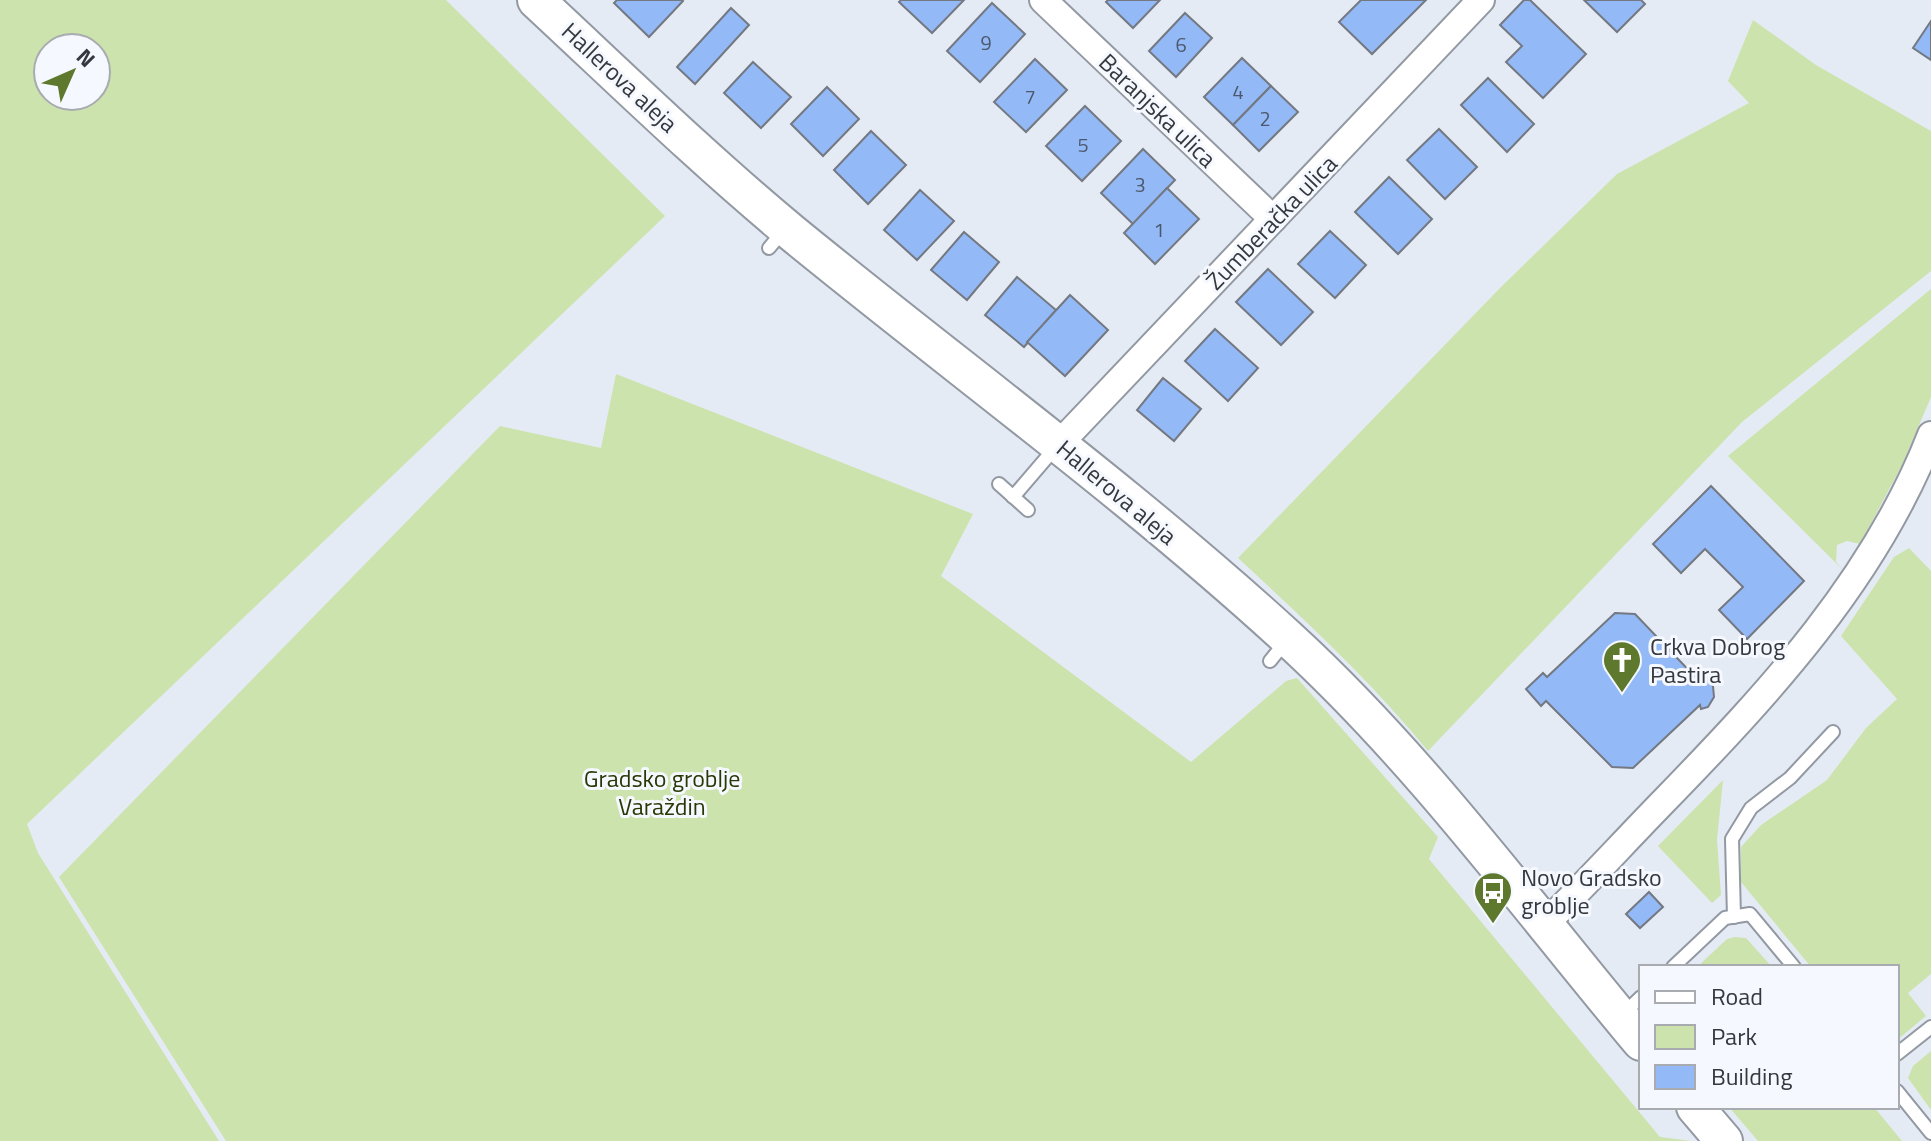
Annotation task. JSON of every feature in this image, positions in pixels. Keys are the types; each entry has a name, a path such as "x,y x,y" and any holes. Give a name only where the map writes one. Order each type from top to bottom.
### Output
{"main road":[{"name":"Hallerova aleja","path":"536,0 778,238 930,345 1060,443 1279,650 1344,692 1544,925 1634,1019"},
{"path":"1697,1109 1724,1141"}],"street":[{"name":"Baranjska ulica","path":"1043,0 1273,219"},
{"name":"Žumberačka ulica","path":"1060,443 1481,0"},
{"path":"1544,925 1753,709 1807,646 1859,572 1919,466 1931,435"}],"lane":[{"path":"1013,497 1060,443"},
{"path":"999,484 1028,510"},
{"path":"1734,917 1732,839 1751,808 1790,778 1833,732"},
{"path":"1675,965 1725,918 1750,914 1792,965"},
{"path":"1899,1052 1931,1027"},
{"path":"1899,1093 1931,1133"}],"green space":[{"path":"0,0 446,0 665,216 27,824 38,853 219,1141 0,1141"},
{"path":"1753,20 1816,65 1931,131 1931,271 1742,422 1428,751 1360,675 1238,558 1502,286 1617,174 1749,103 1728,81"},
{"path":"1931,289 1931,397 1902,465 1860,544 1847,541 1837,545 1836,562 1843,570 1728,456"},
{"name":"Gradsko groblje Varaždin","path":"616,374 973,514 941,576 1191,762 1286,681 1297,678 1438,837 1429,859 1660,1137 1691,1141 226,1141 59,877 500,426 601,448"},
{"path":"1909,548 1931,571 1931,974 1908,993 1926,1016 1899,1038 1899,965 1809,965 1741,882 1741,847 1761,825 1827,780 1866,728 1897,699 1841,636 1894,557"},
{"path":"1723,780 1717,840 1721,895 1712,903 1658,846"},
{"path":"1746,938 1770,965 1699,965 1727,939"},
{"path":"1931,1051 1931,1110 1908,1078 1913,1066"},
{"path":"1731,1109 1876,1109 1902,1141 1758,1141"}],"building":[{"path":"617,0 683,1 649,37 614,3"},
{"path":"964,0 932,33 899,2"},
{"path":"1160,0 1133,28 1106,2"},
{"path":"1361,0 1426,0 1372,54 1339,22"},
{"path":"1524,0 1530,0 1586,54 1543,98 1506,62 1522,46 1500,25"},
{"path":"1584,0 1641,0 1645,4 1617,32"},
{"path":"992,3 1025,34 980,82 947,51"},
{"path":"731,8 749,25 695,84 677,67"},
{"path":"1185,13 1212,38 1176,77 1149,51"},
{"path":"1931,21 1931,60 1913,48"},
{"path":"1242,58 1271,86 1233,125 1204,97"},
{"path":"1035,59 1067,90 1026,132 994,102"},
{"path":"753,62 791,97 761,128 724,93"},
{"path":"1488,78 1534,124 1507,152 1461,105"},
{"path":"1271,86 1298,112 1259,151 1233,125"},
{"path":"827,87 859,119 823,156 791,124"},
{"path":"1085,106 1121,141 1082,181 1046,146"},
{"path":"1439,129 1477,167 1445,199 1407,160"},
{"path":"871,131 906,165 868,204 834,170"},
{"path":"1143,149 1175,180 1133,224 1101,193"},
{"path":"1389,177 1432,219 1398,254 1355,212"},
{"path":"1167,188 1199,219 1155,264 1124,233"},
{"path":"920,190 954,221 917,260 884,230"},
{"path":"1330,231 1366,265 1335,298 1298,264"},
{"path":"964,232 999,262 967,300 931,270"},
{"path":"1268,269 1313,312 1281,345 1236,302"},
{"path":"1017,277 1056,310 1024,347 985,315"},
{"path":"1070,295 1108,330 1065,376 1027,342"},
{"path":"1215,329 1258,368 1228,401 1185,361"},
{"path":"1163,378 1201,409 1174,441 1137,410"},
{"path":"1711,486 1804,581 1747,639 1719,610 1743,587 1705,549 1681,573 1653,544"},
{"name":"Crkva Dobrog Pastira","path":"1615,613 1635,614 1698,680 1704,675 1713,686 1714,697 1708,707 1701,709 1700,705 1633,768 1612,767 1546,701 1541,706 1526,689 1543,673 1547,677"},
{"path":"1649,892 1663,907 1640,928 1626,914"}],"place":[{"name":"Crkva Dobrog Pastira","path":"1622,694"},
{"name":"Novo Gradsko groblje","path":"1493,925"}]}
